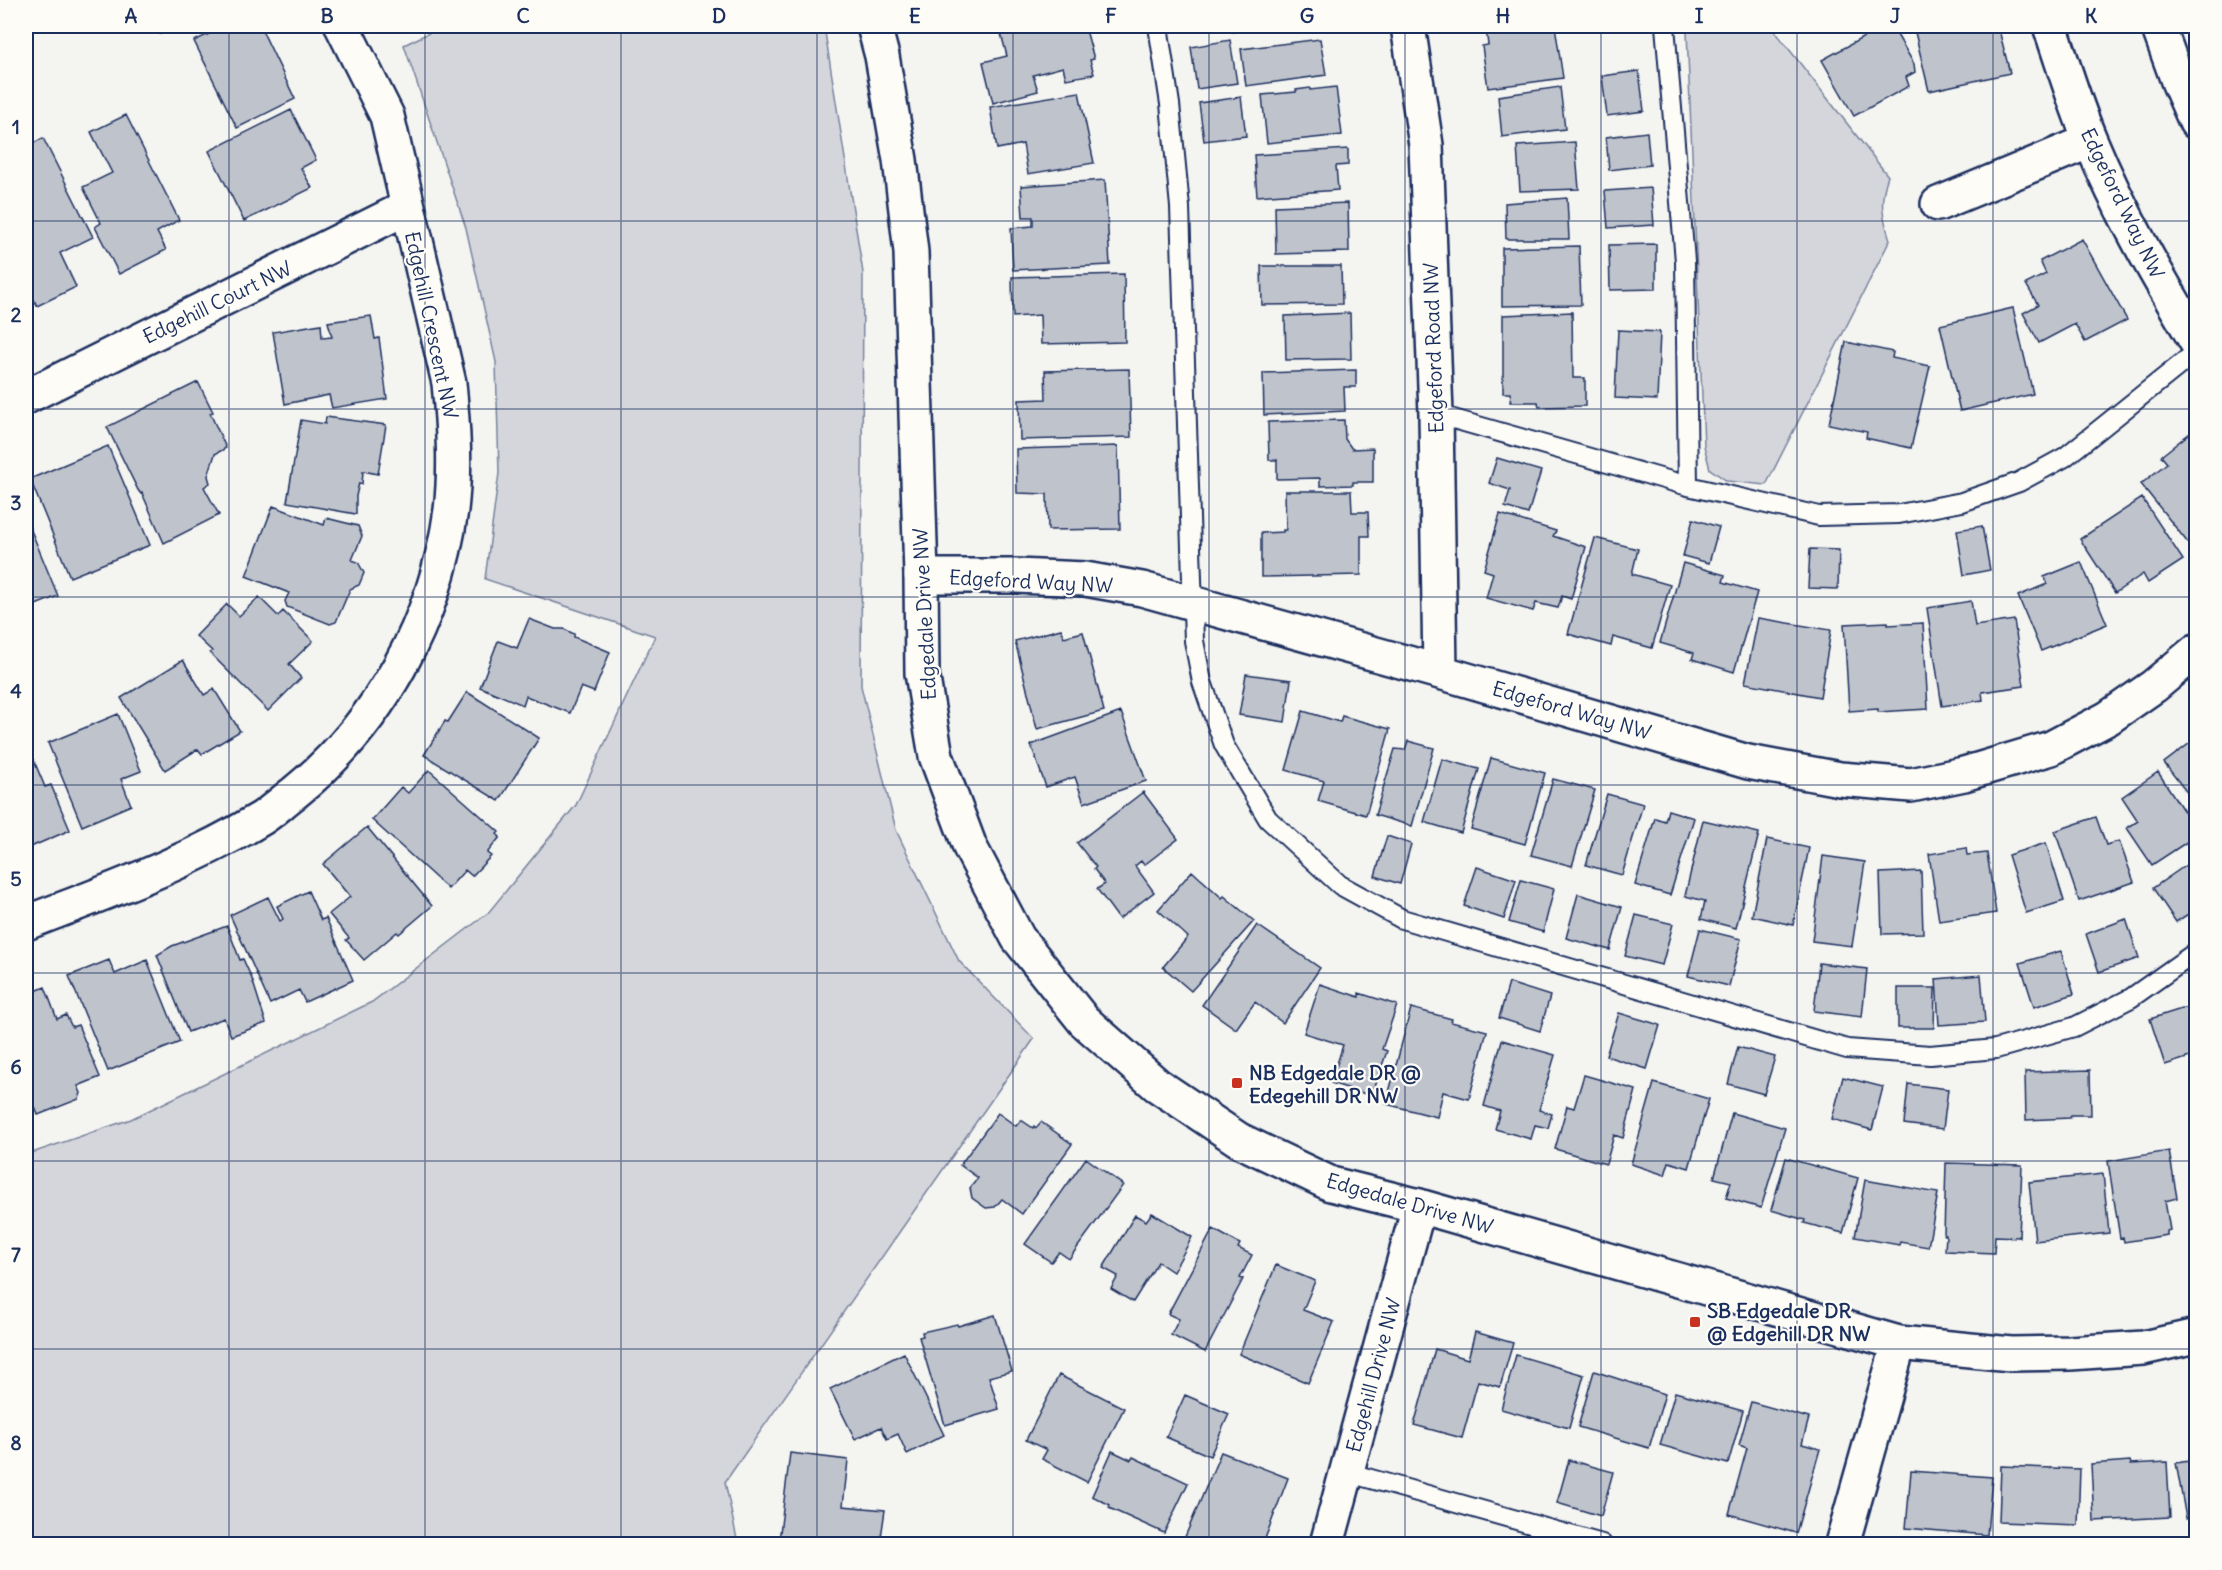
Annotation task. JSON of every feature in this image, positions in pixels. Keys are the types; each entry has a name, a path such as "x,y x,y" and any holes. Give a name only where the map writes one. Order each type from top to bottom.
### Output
{"street":[{"name":"Edgehill Crescent NW","path":"26,923 198,854 264,817 316,775 373,710 416,633 432,592 444,550 451,509 454,467 449,383 387,117 342,26"},
{"name":"Edgedale Drive NW","path":"874,26 882,56 900,160 911,252 922,673 936,756 970,847 1018,939 1084,1021 1166,1091 1239,1140 1332,1184 1419,1206 1899,1343 2010,1354 2070,1353 2144,1348 2196,1336"},
{"name":"Edgeford Road NW","path":"1408,26 1426,145 1436,414 1440,672"},
{"name":"Edgeford Way NW","path":"2050,26 2090,141 2116,197 2196,341"},
{"path":"2158,26 2196,122"},
{"path":"1938,204 2090,141"},
{"name":"Edgehill Court NW","path":"26,397 408,207"},
{"name":"Edgeford Way NW","path":"921,576 1085,579 1142,588 1748,762 1840,779 1911,785 1964,774 2051,748 2108,718 2154,686 2196,651"},
{"name":"Edgehill Drive NW","path":"1327,1545 1419,1206"},
{"path":"1842,1545 1899,1343"}],"lane":[{"path":"1158,26 1170,104 1180,207 1192,602 1194,641 1202,682 1224,745 1268,819 1340,885 1402,919 1847,1049 1930,1055 1996,1049 2074,1027 2131,998 2196,952"},
{"path":"1665,26 1685,261 1688,486"},
{"path":"1436,414 1688,486 1819,516 1899,514 1962,502 2019,482 2065,457 2196,352"},
{"path":"1346,1472 1582,1542 1602,1545"}],"shaded area":[{"path":"443,26 824,26 863,273 861,686 896,830 959,961 1034,1039 725,1482 738,1544 34,1544 26,1536 26,1155 131,1119 372,1002 488,913 576,805 655,636 485,579 499,473 496,362 466,228 404,45"},
{"path":"1692,26 1771,26 1888,176 1883,193 1883,208 1890,240 1766,485 1727,481 1710,469 1704,446 1687,31"}],"building":[{"path":"155,26 177,26 160,34"},
{"path":"226,26 260,26 295,99 237,128 194,41"},
{"path":"999,26 1085,26 1094,59 1090,60 1094,74 1066,79 1063,67 1033,75 1038,91 993,103 983,62 1007,56"},
{"path":"1231,26 1263,26 1233,32"},
{"path":"1509,26 1555,26 1563,78 1488,88 1482,46 1488,45 1486,29"},
{"path":"1884,26 1892,26 1914,64 1915,72 1906,77 1909,86 1854,116 1822,60"},
{"path":"1998,26 2010,73 1929,91 1914,28"},
{"path":"1320,39 1326,75 1246,86 1241,49"},
{"path":"1230,40 1237,83 1197,89 1191,47"},
{"path":"1639,71 1644,111 1607,116 1602,76"},
{"path":"1336,87 1342,135 1267,143 1262,95 1296,92 1296,90 1310,88 1310,90"},
{"path":"1560,87 1565,129 1502,137 1498,96"},
{"path":"1079,92 1094,163 1028,174 1023,144 997,149 990,107"},
{"path":"1241,97 1246,136 1204,141 1199,103"},
{"path":"291,110 316,160 301,168 312,188 244,221 209,151"},
{"path":"126,115 179,220 157,232 166,250 119,274 95,227 101,223 83,187 112,173 91,132"},
{"path":"1647,132 1650,165 1609,170 1606,137"},
{"path":"43,138 93,237 60,253 76,287 37,306 26,283 26,147"},
{"path":"1575,142 1579,189 1520,191 1517,146"},
{"path":"1348,149 1348,165 1336,166 1338,190 1257,196 1254,155"},
{"path":"1105,180 1110,265 1013,270 1011,228 1033,226 1033,217 1023,217 1021,186"},
{"path":"1651,188 1654,225 1608,228 1605,191"},
{"path":"1567,198 1569,239 1506,239 1505,203"},
{"path":"1348,203 1349,252 1276,254 1275,206"},
{"path":"2082,239 2127,320 2085,342 2075,324 2039,343 2023,313 2038,305 2026,284 2046,274 2040,261"},
{"path":"1656,244 1656,289 1610,290 1609,245"},
{"path":"1579,246 1581,305 1502,306 1502,248"},
{"path":"1261,266 1341,266 1342,304 1262,305"},
{"path":"1124,274 1125,342 1041,344 1040,315 1013,317 1012,277"},
{"path":"2013,308 2033,394 1960,411 1940,325"},
{"path":"1572,312 1573,378 1585,378 1585,406 1539,407 1538,402 1510,402 1511,393 1503,393 1503,315"},
{"path":"1350,313 1351,359 1286,360 1285,316"},
{"path":"371,316 375,339 379,338 387,399 332,408 329,395 285,404 273,332 321,324 322,338 332,337 328,322"},
{"path":"1618,330 1660,332 1657,400 1615,398"},
{"path":"1846,342 1893,352 1892,358 1930,366 1911,448 1866,438 1867,432 1829,424"},
{"path":"1129,369 1131,437 1020,440 1019,400 1046,399 1045,371"},
{"path":"1356,370 1356,387 1344,387 1345,411 1264,415 1263,373"},
{"path":"198,382 213,412 210,413 226,448 215,454 208,476 210,483 204,487 219,515 164,543 142,493 138,490 107,427"},
{"path":"326,417 386,425 378,474 363,471 362,484 359,483 356,496 356,514 287,502 301,420 325,424"},
{"path":"1344,420 1345,439 1352,449 1373,448 1373,482 1320,486 1320,478 1277,479 1277,460 1269,460 1268,422"},
{"path":"2194,430 2196,434 2196,553 2141,484 2167,463 2161,456"},
{"path":"108,446 150,545 70,577 30,479"},
{"path":"1118,446 1120,529 1048,530 1047,494 1017,493 1016,449"},
{"path":"1497,458 1541,471 1528,514 1505,507 1510,490 1489,483"},
{"path":"1285,491 1351,491 1352,512 1368,512 1369,536 1361,536 1361,575 1261,577 1261,533 1286,530"},
{"path":"2142,498 2183,560 2148,583 2143,574 2115,593 2080,539"},
{"path":"273,506 324,525 326,518 358,526 362,536 352,560 358,562 364,573 359,585 350,589 336,622 330,624 287,607 285,601 289,593 246,576"},
{"path":"1500,514 1556,531 1553,536 1586,547 1571,599 1562,596 1558,608 1536,603 1533,611 1486,598 1493,573 1484,570"},
{"path":"26,518 58,596 26,609"},
{"path":"1693,519 1719,527 1709,563 1683,556"},
{"path":"1982,526 1990,570 1964,575 1957,530"},
{"path":"1595,538 1638,549 1632,574 1670,585 1652,648 1613,637 1611,646 1568,634"},
{"path":"1810,549 1839,550 1838,589 1808,588"},
{"path":"2081,562 2107,624 2041,651 2018,596 2047,584 2044,577"},
{"path":"1683,563 1725,575 1723,582 1757,592 1734,672 1692,659 1694,653 1660,643"},
{"path":"259,597 278,616 283,611 313,641 289,664 301,678 268,711 196,636 227,604 239,616"},
{"path":"1971,601 1975,626 2014,620 2024,686 1982,692 1983,700 1942,706 1927,608"},
{"path":"1758,618 1831,630 1820,697 1745,683"},
{"path":"529,619 555,629 564,629 574,634 574,637 610,652 594,692 581,687 570,713 526,696 523,705 480,687 498,641 517,648"},
{"path":"1888,622 1888,625 1923,623 1928,709 1849,711 1844,624"},
{"path":"1061,629 1064,637 1083,632 1104,711 1037,729 1015,641"},
{"path":"183,660 204,695 214,689 240,731 202,754 198,749 165,770 121,698"},
{"path":"1246,674 1291,680 1285,722 1239,715"},
{"path":"467,692 539,738 499,801 424,755 445,721 448,722"},
{"path":"1303,711 1340,722 1342,716 1390,729 1366,815 1318,801 1324,781 1286,770"},
{"path":"1121,712 1146,781 1084,803 1075,777 1046,787 1031,745"},
{"path":"118,714 141,771 121,779 131,805 82,826 48,743"},
{"path":"2194,740 2196,742 2196,804 2164,763"},
{"path":"1408,741 1434,748 1412,826 1375,815 1395,749 1405,750"},
{"path":"26,745 45,787 51,785 70,830 26,849"},
{"path":"1491,758 1545,773 1525,844 1471,829"},
{"path":"1442,759 1479,769 1461,833 1424,822"},
{"path":"429,770 499,832 497,834 500,837 487,853 491,856 472,876 465,870 448,889 372,820 401,787 408,793"},
{"path":"2158,772 2196,830 2196,836 2152,865 2127,828 2138,821 2122,797"},
{"path":"1553,779 1595,790 1572,866 1531,855"},
{"path":"1143,792 1178,839 1144,865 1141,861 1135,866 1154,892 1119,919 1097,889 1105,884 1094,869 1096,867 1077,843"},
{"path":"1607,794 1643,804 1622,875 1586,865"},
{"path":"1668,810 1694,818 1670,895 1635,885 1655,818 1665,821"},
{"path":"2096,817 2106,845 2119,841 2134,882 2079,901 2055,831"},
{"path":"1703,820 1759,833 1736,928 1701,919 1705,901 1685,896"},
{"path":"367,827 432,906 364,960 346,940 349,938 329,914 350,897 323,864"},
{"path":"1387,836 1411,844 1400,884 1375,876"},
{"path":"1767,839 1809,848 1793,925 1752,916"},
{"path":"2046,843 2064,901 2026,913 2008,855"},
{"path":"1966,848 1967,855 1987,853 1996,913 1939,921 1929,854"},
{"path":"1823,856 1865,862 1852,946 1812,941"},
{"path":"2189,863 2196,875 2196,909 2176,922 2153,888"},
{"path":"1477,867 1516,880 1504,919 1464,906"},
{"path":"1192,871 1222,898 1224,896 1254,921 1191,991 1163,967 1188,937 1158,910"},
{"path":"1921,871 1923,933 1882,934 1880,873"},
{"path":"1521,880 1554,889 1543,932 1509,922"},
{"path":"308,891 321,920 326,918 353,980 305,1002 299,990 270,1004 230,915 268,897 280,921 283,919 277,906"},
{"path":"1578,894 1622,907 1610,950 1566,938"},
{"path":"1636,915 1673,924 1662,965 1625,956"},
{"path":"2126,919 2139,958 2099,972 2086,934"},
{"path":"1257,925 1320,968 1283,1023 1255,1002 1236,1029 1202,1005"},
{"path":"227,926 240,960 243,959 252,979 266,1023 231,1036 224,1018 188,1032 157,955 172,946"},
{"path":"1700,929 1741,939 1729,986 1688,976"},
{"path":"2061,951 2074,994 2034,1007 2020,963"},
{"path":"109,960 115,974 147,960 180,1042 108,1071 69,976"},
{"path":"1819,963 1867,969 1862,1017 1814,1011"},
{"path":"1981,975 1985,1022 1939,1025 1936,979"},
{"path":"1509,983 1550,996 1540,1031 1499,1018"},
{"path":"1320,984 1359,997 1359,993 1397,1005 1382,1049 1387,1051 1372,1096 1331,1083 1343,1045 1304,1033"},
{"path":"45,987 57,1019 66,1015 72,1027 78,1025 100,1077 78,1086 81,1093 79,1099 38,1115 26,1084 26,995"},
{"path":"1898,988 1935,988 1934,1028 1898,1028"},
{"path":"2194,1005 2196,1055 2165,1065 2150,1019"},
{"path":"1411,1008 1452,1019 1451,1022 1487,1031 1469,1099 1443,1092 1437,1117 1386,1104"},
{"path":"1619,1013 1660,1025 1647,1069 1606,1056"},
{"path":"1502,1040 1555,1055 1539,1110 1552,1114 1548,1128 1535,1125 1531,1139 1495,1129 1500,1111 1484,1106"},
{"path":"1738,1047 1775,1057 1764,1094 1728,1084"},
{"path":"2090,1070 2091,1115 2026,1120 2025,1072"},
{"path":"1584,1075 1636,1090 1623,1138 1614,1135 1606,1164 1555,1149 1567,1106 1574,1108"},
{"path":"1843,1077 1883,1087 1872,1130 1832,1119"},
{"path":"1654,1083 1709,1099 1689,1168 1669,1162 1665,1175 1631,1164"},
{"path":"1908,1084 1948,1089 1943,1129 1904,1124"},
{"path":"998,1113 1016,1126 1021,1120 1036,1128 1041,1122 1072,1144 1022,1214 1002,1199 995,1207 986,1208 972,1198 970,1188 978,1178 960,1165"},
{"path":"1732,1113 1785,1128 1761,1208 1726,1198 1731,1182 1714,1178"},
{"path":"2169,1151 2177,1198 2165,1201 2170,1230 2167,1231 2167,1235 2124,1242 2123,1237 2120,1238 2108,1161"},
{"path":"1086,1158 1123,1185 1069,1259 1059,1252 1051,1262 1025,1244"},
{"path":"1786,1158 1858,1178 1843,1233 1804,1223 1805,1220 1771,1210"},
{"path":"1946,1163 2022,1165 2019,1237 1995,1236 1994,1253 1945,1251"},
{"path":"2103,1174 2109,1233 2035,1241 2029,1182"},
{"path":"1865,1180 1938,1193 1928,1247 1900,1242 1899,1245 1855,1237"},
{"path":"1152,1213 1192,1237 1173,1272 1158,1262 1133,1302 1111,1289 1118,1276 1103,1268 1135,1215 1146,1221"},
{"path":"1213,1229 1240,1244 1238,1248 1252,1255 1240,1278 1243,1279 1205,1352 1171,1335 1179,1319 1168,1314"},
{"path":"1276,1265 1315,1281 1303,1310 1334,1322 1308,1383 1239,1354"},
{"path":"995,1315 1012,1371 989,1377 999,1409 945,1425 919,1337 923,1336 922,1332 957,1324 958,1326"},
{"path":"1475,1332 1513,1343 1500,1387 1478,1381 1462,1438 1414,1425 1435,1349 1468,1359"},
{"path":"904,1353 944,1435 907,1454 898,1434 887,1439 881,1427 855,1439 830,1389"},
{"path":"1516,1355 1584,1375 1569,1428 1501,1409"},
{"path":"1594,1371 1665,1394 1649,1448 1578,1427"},
{"path":"1059,1375 1124,1408 1087,1482 1042,1459 1047,1450 1026,1440"},
{"path":"1675,1392 1743,1411 1728,1464 1660,1445"},
{"path":"1185,1395 1229,1414 1210,1456 1166,1437"},
{"path":"1751,1402 1809,1418 1802,1444 1820,1449 1796,1533 1729,1514 1747,1448 1739,1445"},
{"path":"1112,1451 1131,1460 1133,1457 1188,1483 1164,1533 1109,1508 1110,1505 1092,1496"},
{"path":"1221,1452 1288,1478 1263,1544 1241,1540 1239,1544 1182,1544"},
{"path":"790,1453 848,1460 843,1506 885,1510 880,1544 806,1544 779,1541"},
{"path":"1569,1460 1613,1472 1601,1516 1557,1503"},
{"path":"2196,1460 2196,1517 2186,1518 2176,1463"},
{"path":"2130,1461 2131,1464 2167,1462 2170,1517 2094,1521 2091,1464"},
{"path":"2001,1466 2080,1469 2078,1525 1999,1522"},
{"path":"1911,1471 1992,1477 1987,1535 1906,1528"}],"place":[{"name":"NB Edgedale DR @ Edegehill DR NW","path":"1237,1083"},
{"name":"SB Edgedale DR @ Edgehill DR NW","path":"1695,1322"}]}
